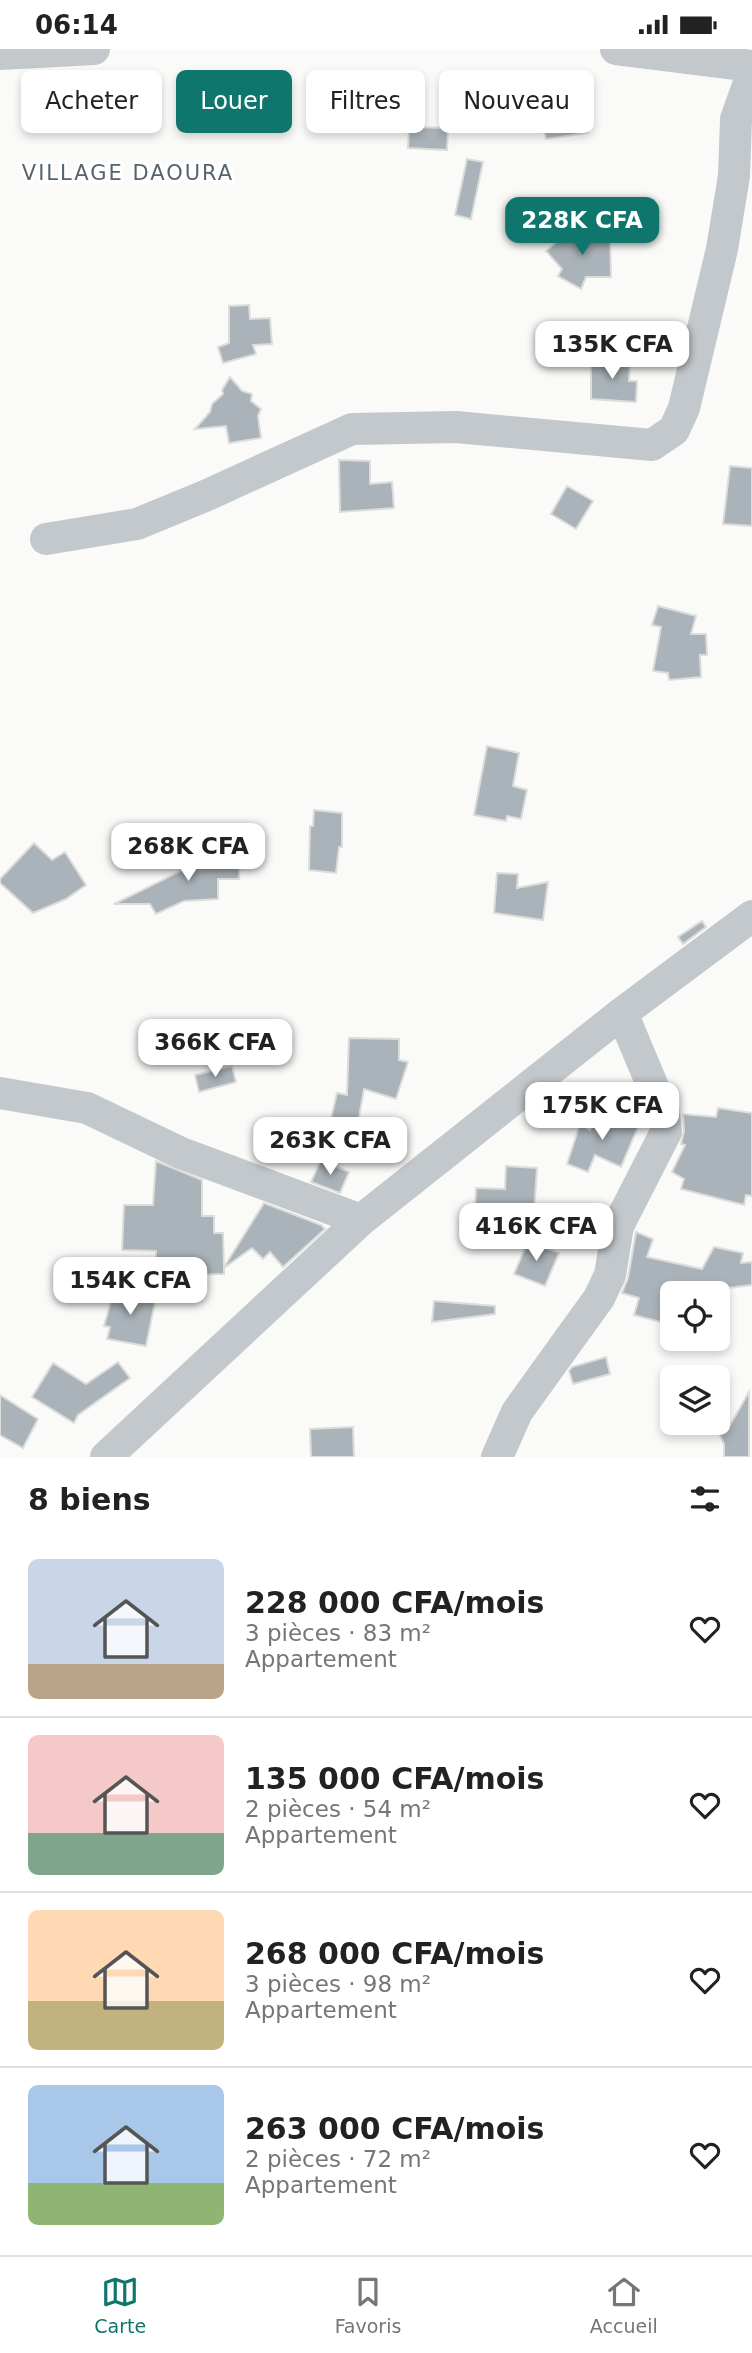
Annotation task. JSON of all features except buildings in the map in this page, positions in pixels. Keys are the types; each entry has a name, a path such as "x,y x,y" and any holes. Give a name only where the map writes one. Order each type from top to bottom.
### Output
{"street":[{"path":"0,54 94,49"},
{"path":"616,49 752,66"},
{"path":"46,539 138,524 352,429 456,427 652,445 674,431 684,408 722,249 734,176 736,119 752,74"},
{"path":"106,1457 361,1220 622,1013 752,916"},
{"path":"497,1457 517,1412 599,1297 610,1275 618,1226 666,1132 664,1113 622,1013"},
{"path":"0,1093 87,1108 181,1153 361,1220"}],"district":[{"name":"VILLAGE DAOURA","path":"128,173"}]}
